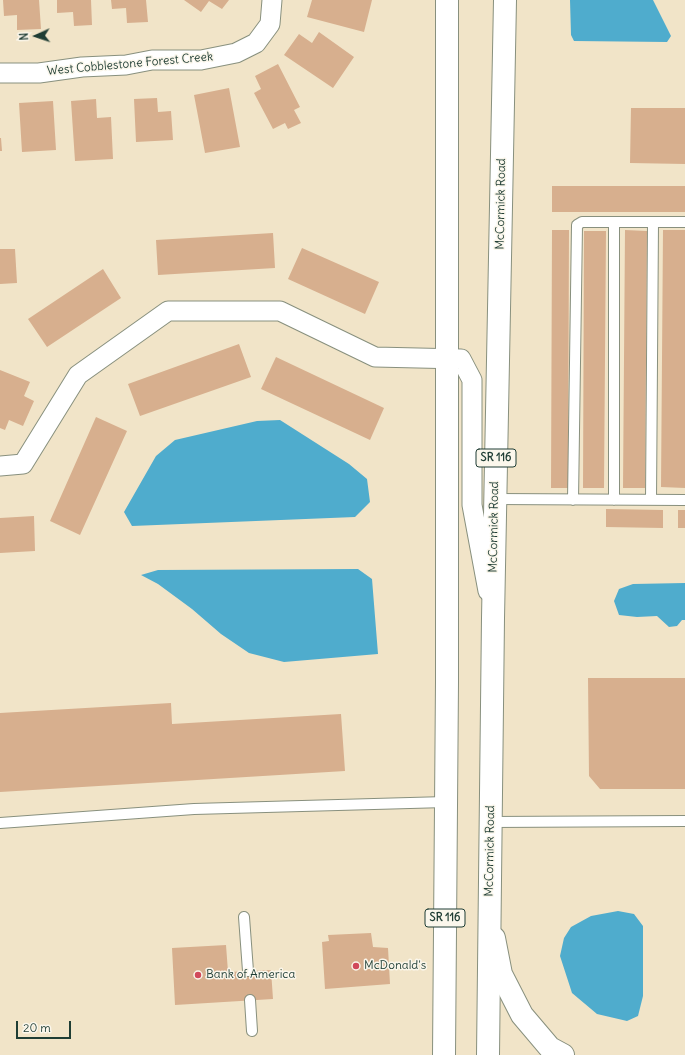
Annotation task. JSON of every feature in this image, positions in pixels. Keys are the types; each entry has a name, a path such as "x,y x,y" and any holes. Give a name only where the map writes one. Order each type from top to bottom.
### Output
{"main road":[{"name":"SR 116","path":"444,1055 446,802 447,0"},
{"name":"McCormick Road","path":"488,1055 493,618 505,0"},
{"path":"490,916 501,974 522,1015 550,1048 563,1055"}],"street":[{"name":"West Cobblestone Forest Creek","path":"0,73 39,73 82,67 126,65 152,60 201,60 236,53 256,43 270,24 272,0"},
{"path":"0,466 23,464 78,375 168,311 280,311 375,357 447,357 461,359 472,380 472,505 493,618"}],"lane":[{"path":"573,500 577,225 582,222 685,222"},
{"path":"614,222 614,500"},
{"path":"651,500 653,222"},
{"path":"495,499 685,500"},
{"path":"0,822 194,809 446,802"},
{"path":"490,822 685,820"},
{"path":"244,917 248,971"},
{"path":"250,1000 252,1031"}],"water":[{"path":"570,0 653,0 671,36 667,42 574,41 571,35"},
{"path":"280,420 349,464 367,479 370,502 355,517 132,526 124,512 156,456 175,440 257,421"},
{"path":"358,569 372,579 378,654 284,662 249,653 221,634 192,609 158,584 141,575 158,570"},
{"path":"685,583 685,620 682,620 677,626 669,627 657,616 637,617 619,615 614,601 619,589 633,584"},
{"path":"618,911 634,914 643,926 643,996 638,1016 627,1021 597,1014 572,993 560,956 564,938 571,927 591,916"}],"building":[{"path":"3,0 39,0 41,29 17,30 17,15 4,16"},
{"path":"57,0 91,0 92,25 74,26 73,12 57,13"},
{"path":"111,0 146,0 148,22 127,23 126,8 112,9"},
{"path":"184,0 229,0 222,9 209,1 201,12"},
{"path":"312,0 372,0 364,32 307,17"},
{"path":"319,32 354,57 333,88 284,55 299,34 312,43"},
{"path":"278,64 300,107 294,110 301,123 288,129 285,123 273,129 254,93 261,89 255,76"},
{"path":"229,88 240,147 205,153 194,95"},
{"path":"157,98 158,112 171,111 173,140 136,142 134,99"},
{"path":"96,99 97,118 111,117 113,159 75,161 71,101"},
{"path":"53,101 56,150 22,152 19,103"},
{"path":"631,108 685,108 685,164 630,163"},
{"path":"1,138 2,151 0,151"},
{"path":"552,186 685,186 685,212 552,212"},
{"path":"552,230 569,230 568,488 551,488"},
{"path":"625,230 647,231 645,488 623,488"},
{"path":"663,230 685,230 685,488 661,487"},
{"path":"584,231 606,231 604,488 583,488"},
{"path":"273,233 275,268 158,275 156,240"},
{"path":"302,248 379,282 365,314 288,279"},
{"path":"0,249 15,249 17,283 0,284"},
{"path":"103,269 121,298 47,347 28,319"},
{"path":"239,344 251,377 140,416 128,384"},
{"path":"276,357 384,408 370,440 261,389"},
{"path":"0,370 30,382 24,396 34,401 23,426 9,420 5,430 0,428"},
{"path":"96,417 127,431 80,535 50,521"},
{"path":"606,509 663,510 663,528 606,527"},
{"path":"678,510 685,510 685,528 678,528"},
{"path":"34,516 35,551 0,553 0,518"},
{"path":"588,678 685,678 685,789 600,789 589,776"},
{"path":"171,703 172,724 341,714 345,771 0,792 0,713"},
{"name":"McDonald's","path":"371,933 373,947 388,948 390,984 325,989 322,942 329,941 328,935"},
{"path":"226,945 228,972 271,970 273,999 175,1005 172,948"}],"place":[{"name":"McDonald's","path":"356,966"},
{"name":"Bank of America","path":"198,975"}]}
